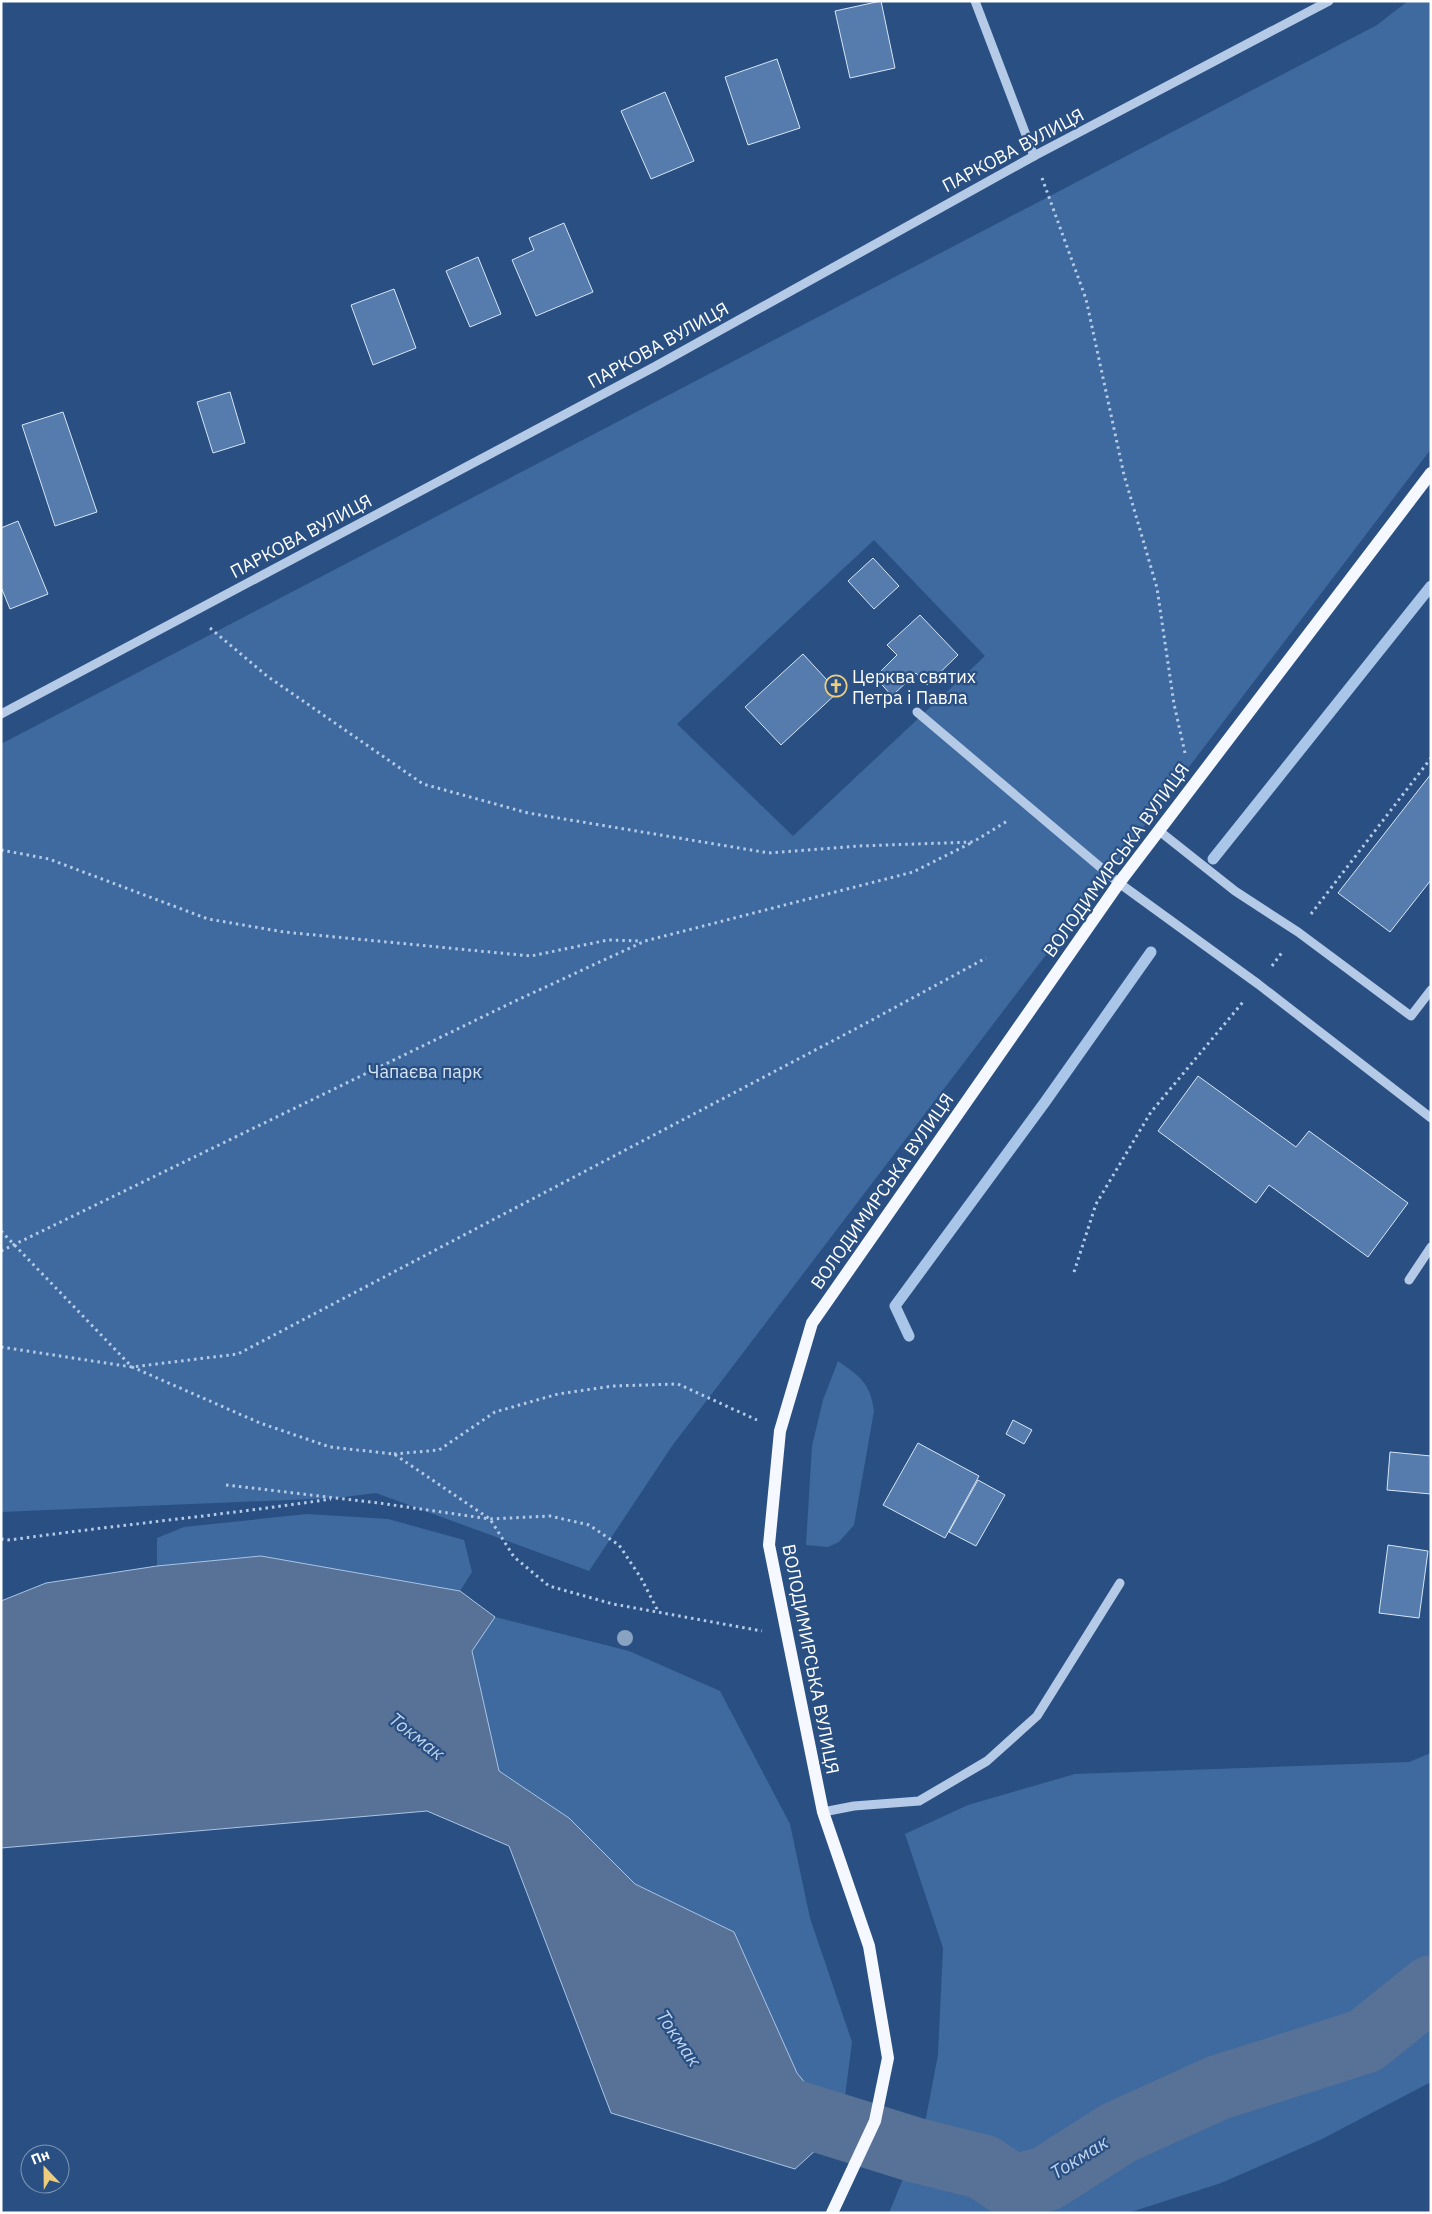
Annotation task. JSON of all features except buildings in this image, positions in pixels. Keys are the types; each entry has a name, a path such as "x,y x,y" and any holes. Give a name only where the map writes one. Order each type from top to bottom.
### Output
{"main road":[{"name":"ВОЛОДИМИРСЬКА ВУЛИЦЯ","path":"832,2213 875,2121 888,2058 869,1946 823,1812 769,1545 780,1431 812,1323 1119,883 1431,473"}],"street":[{"path":"976,1 1034,156"},
{"name":"ПАРКОВА ВУЛИЦЯ","path":"1,714 654,367 1034,156 1329,1"},
{"path":"917,712 1119,883 1258,984 1431,1118"},
{"path":"1158,830 1236,891 1298,932 1411,1016 1431,990"},
{"path":"1409,1280 1431,1247"},
{"path":"823,1812 854,1806 919,1801 987,1761 1037,1716 1120,1583"}],"path":[{"path":"1034,156 1086,299 1124,475 1156,588 1174,704 1192,785"},
{"path":"193,613 267,676 423,784 528,813 769,852 858,846 973,842"},
{"path":"1074,1272 1096,1204 1151,1112 1258,984 1431,758"},
{"path":"1,1251 511,1002 645,941 913,872 973,842 1029,807"},
{"path":"1,850 49,859 208,918 284,932 531,956 608,940 645,941"},
{"path":"132,1367 238,1354 859,1027 986,958"},
{"path":"1,1231 132,1367"},
{"path":"1,1348 132,1367 260,1422 330,1447 394,1454 439,1450 495,1412 558,1394 613,1386 678,1384 780,1431"},
{"path":"394,1454 490,1519 514,1557 549,1586 613,1604 787,1635"},
{"path":"226,1485 490,1519 550,1516 589,1525 619,1545 641,1578 659,1612"},
{"path":"1,1538 10,1540 137,1523 246,1512 336,1498"}],"green space":[{"name":"Чапаєва парк","path":"1408,1 1431,1 1431,449 672,1446 589,1571 376,1493 336,1498 1,1512 1,744 1377,25","holes":["874,540 985,656 793,836 677,724"]},
{"path":"838,1361 863,1381 870,1393 874,1411 854,1525 839,1542 828,1547 806,1545 812,1446 823,1400"},
{"path":"307,1514 388,1519 464,1540 472,1572 460,1591 261,1556 157,1566 157,1538 184,1527"},
{"path":"495,1617 629,1651 720,1691 790,1824 810,1918 852,2042 841,2127 797,2073 734,1932 635,1884 569,1818 499,1771 472,1650"},
{"path":"1431,1753 1431,2082 1322,2139 1221,2183 1128,2213 889,2213 924,2128 938,2055 943,1948 905,1834 968,1805 1075,1774 1409,1762"}],"water":[{"path":"261,1556 460,1591 495,1617 472,1651 499,1771 569,1818 635,1884 734,1932 797,2073 841,2127 795,2169 611,2113 509,1846 427,1811 1,1848 1,1601 46,1583 157,1566"}],"waterway":[{"path":"1213,859 1431,586"},
{"path":"909,1336 895,1306 1045,1102 1151,952"},
{"name":"Токмак","path":"755,2100 915,2150 983,2167 1013,2187 1046,2179 1118,2133 1217,2088 1365,2041 1431,1988"}],"place":[{"name":"Церква святих Петра і Павла","path":"836,686"}]}
